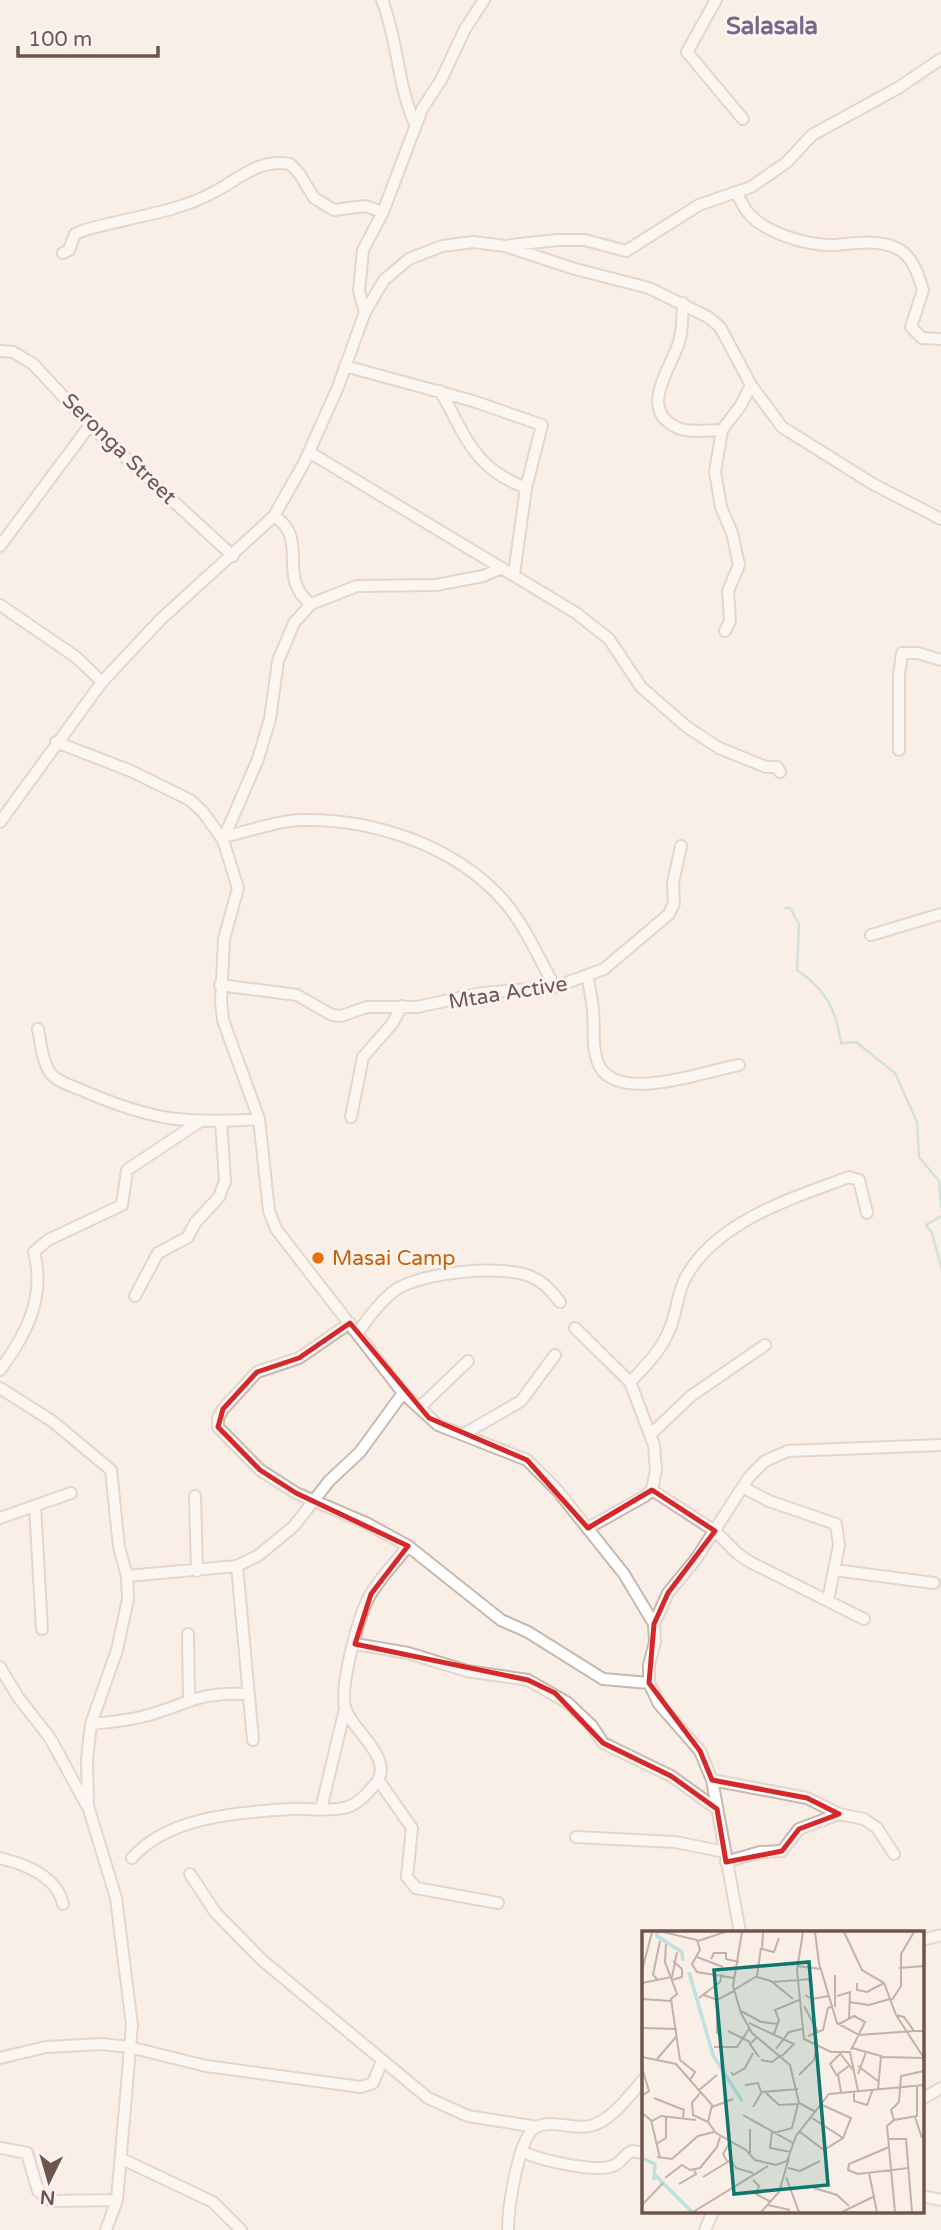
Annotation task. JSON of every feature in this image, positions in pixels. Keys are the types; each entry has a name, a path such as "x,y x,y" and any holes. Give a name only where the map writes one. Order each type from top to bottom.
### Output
{"street":[{"path":"382,0 394,40 405,102 415,124"},
{"path":"365,312 359,291 359,266 363,250 383,212 415,124 441,80 464,29 484,0"},
{"path":"716,0 687,52 743,119"},
{"path":"505,246 586,240 626,251 699,205 751,187 787,162 812,135 898,88 941,59"},
{"path":"63,253 69,250 75,234 82,230 174,208 207,195 237,176 267,164 290,164 299,173 314,198 334,210 365,206 383,212"},
{"path":"736,192 750,216 788,237 831,245 858,242 887,245 902,251 911,261 923,290 911,327 922,338 941,339"},
{"path":"0,822 4,810 102,682 161,619 274,516 309,452 365,312 384,280 409,259 442,246 473,242 505,246 575,269 649,288 683,303 720,327 751,385 782,427 873,485 940,515"},
{"path":"683,303 680,339 668,373 657,391 658,407 669,422 680,429 722,430"},
{"name":"Seronga Street","path":"0,351 13,352 33,364 90,425 233,556"},
{"path":"345,366 440,391 542,425 526,488 514,574"},
{"path":"725,631 730,621 728,590 739,565 737,548 716,484 722,430 741,405 751,385"},
{"path":"440,391 471,450 482,463 505,480 526,488"},
{"path":"0,546 35,503 90,425"},
{"path":"309,452 576,612 609,639 648,694 687,727 719,748 765,767 777,767 780,772"},
{"path":"274,516 289,528 293,536 291,559 295,587 311,604"},
{"path":"225,838 270,719 278,661 295,623 311,604 349,588 436,585 483,576 502,568"},
{"path":"0,605 76,657 102,682"},
{"path":"899,750 899,674 902,653 918,653 941,660"},
{"path":"56,742 131,771 190,800 225,838 238,888 224,939 220,985 223,1020 259,1119 269,1211 276,1229 403,1393 438,1425 527,1460 588,1528 624,1574 654,1624"},
{"path":"225,838 299,820 377,828 414,840 453,859 503,900 555,987"},
{"name":"Mtaa Active","path":"220,985 297,995 332,1015 341,1016 367,1007 439,1005 482,993 555,987 589,978 604,969 669,914 674,902 673,883 681,846"},
{"path":"872,935 941,914"},
{"path":"589,978 593,1012 592,1033 599,1065 611,1078 623,1083 660,1084 739,1065"},
{"path":"351,1117 363,1057 392,1024 402,1006"},
{"path":"38,1028 45,1061 52,1076 153,1118 198,1122 259,1119"},
{"path":"135,1296 158,1253 188,1237 195,1223 219,1197 225,1181 221,1121"},
{"path":"0,1370 19,1344 33,1316 39,1273 34,1252 48,1240 122,1205 127,1170 198,1122"},
{"path":"630,1382 659,1352 687,1275 707,1250 726,1234 769,1210 849,1177 859,1181 867,1213"},
{"path":"560,1302 544,1284 531,1276 502,1269 418,1280 396,1290 354,1328 299,1358 257,1373 218,1418 218,1427 260,1470 296,1493 408,1546 490,1614 528,1632 591,1674 603,1679 649,1683"},
{"path":"575,1328 630,1382 650,1435 656,1470 652,1490 588,1528"},
{"path":"650,1435 691,1396 765,1345"},
{"path":"464,1434 521,1401 555,1356"},
{"path":"419,1408 468,1361"},
{"path":"0,1388 52,1421 111,1470 119,1547 127,1576 128,1599 117,1650 92,1724 87,1759 88,1806"},
{"path":"127,1576 237,1566 259,1555 294,1526 329,1481 360,1452 403,1393"},
{"path":"740,1931 712,1780 700,1751 659,1704 649,1683 649,1665 655,1642 654,1624 668,1593 765,1461 788,1451 941,1445"},
{"path":"744,1488 769,1501 836,1524 839,1545 828,1600"},
{"path":"652,1490 715,1531 750,1562 864,1619"},
{"path":"0,1518 72,1493"},
{"path":"195,1496 197,1571"},
{"path":"35,1506 42,1629"},
{"path":"321,1809 345,1709 346,1681 362,1613 371,1594 408,1546"},
{"path":"237,1566 253,1740"},
{"path":"834,1570 934,1583"},
{"path":"188,1634 189,1699"},
{"path":"355,1644 408,1653 467,1671 528,1679 568,1703 592,1726 603,1743 671,1776 717,1809"},
{"path":"0,1667 18,1697 50,1738 88,1806 116,1898 131,2015 122,2160 117,2200 106,2230"},
{"path":"92,1724 140,1718 189,1699 220,1693 247,1694"},
{"path":"131,1858 144,1844 166,1832 196,1822 290,1809 347,1807 359,1801 379,1781 381,1768 378,1757 345,1709"},
{"path":"712,1780 807,1798 839,1814 870,1821 888,1841 894,1854"},
{"path":"379,1781 412,1828 407,1877 409,1883 416,1888 498,1903"},
{"path":"576,1837 675,1842 726,1857 782,1851 799,1829 839,1814"},
{"path":"0,1858 22,1863 47,1879 61,1895 63,1904"},
{"path":"190,1874 215,1912 262,1960 428,2098 452,2110 499,2123 537,2127 592,2126 603,2120 642,2081"},
{"path":"923,1940 940,1933"},
{"path":"0,2058 70,2044 130,2047 206,2066 361,2087 373,2083 382,2061"},
{"path":"923,2098 941,2088"},
{"path":"508,2230 511,2188 528,2134 537,2127"},
{"path":"0,2148 27,2153 37,2191 51,2201 117,2200"},
{"path":"523,2152 546,2162 600,2166 614,2165 632,2151 642,2153"},
{"path":"122,2160 213,2202 241,2230"},
{"path":"923,2196 941,2200"},
{"path":"705,2230 713,2212"}],"highlighted area":[{"path":"350,1323 429,1418 527,1460 588,1528 652,1490 715,1531 668,1593 654,1624 649,1683 700,1751 712,1780 807,1798 839,1814 799,1829 782,1851 726,1862 717,1809 671,1776 603,1743 555,1693 528,1680 355,1644 371,1594 408,1546 296,1493 260,1470 218,1427 223,1409 257,1372 299,1358"}],"waterway":[{"path":"785,908 790,908 799,924 797,970 807,977 828,1001 833,1010 841,1043 856,1042 895,1073 917,1122 919,1157 939,1181 941,1207"},
{"path":"941,1216 926,1225 932,1233 941,1267"}],"place":[{"name":"Masai Camp","path":"318,1258"}],"district":[{"name":"Salasala","path":"772,26"}]}
